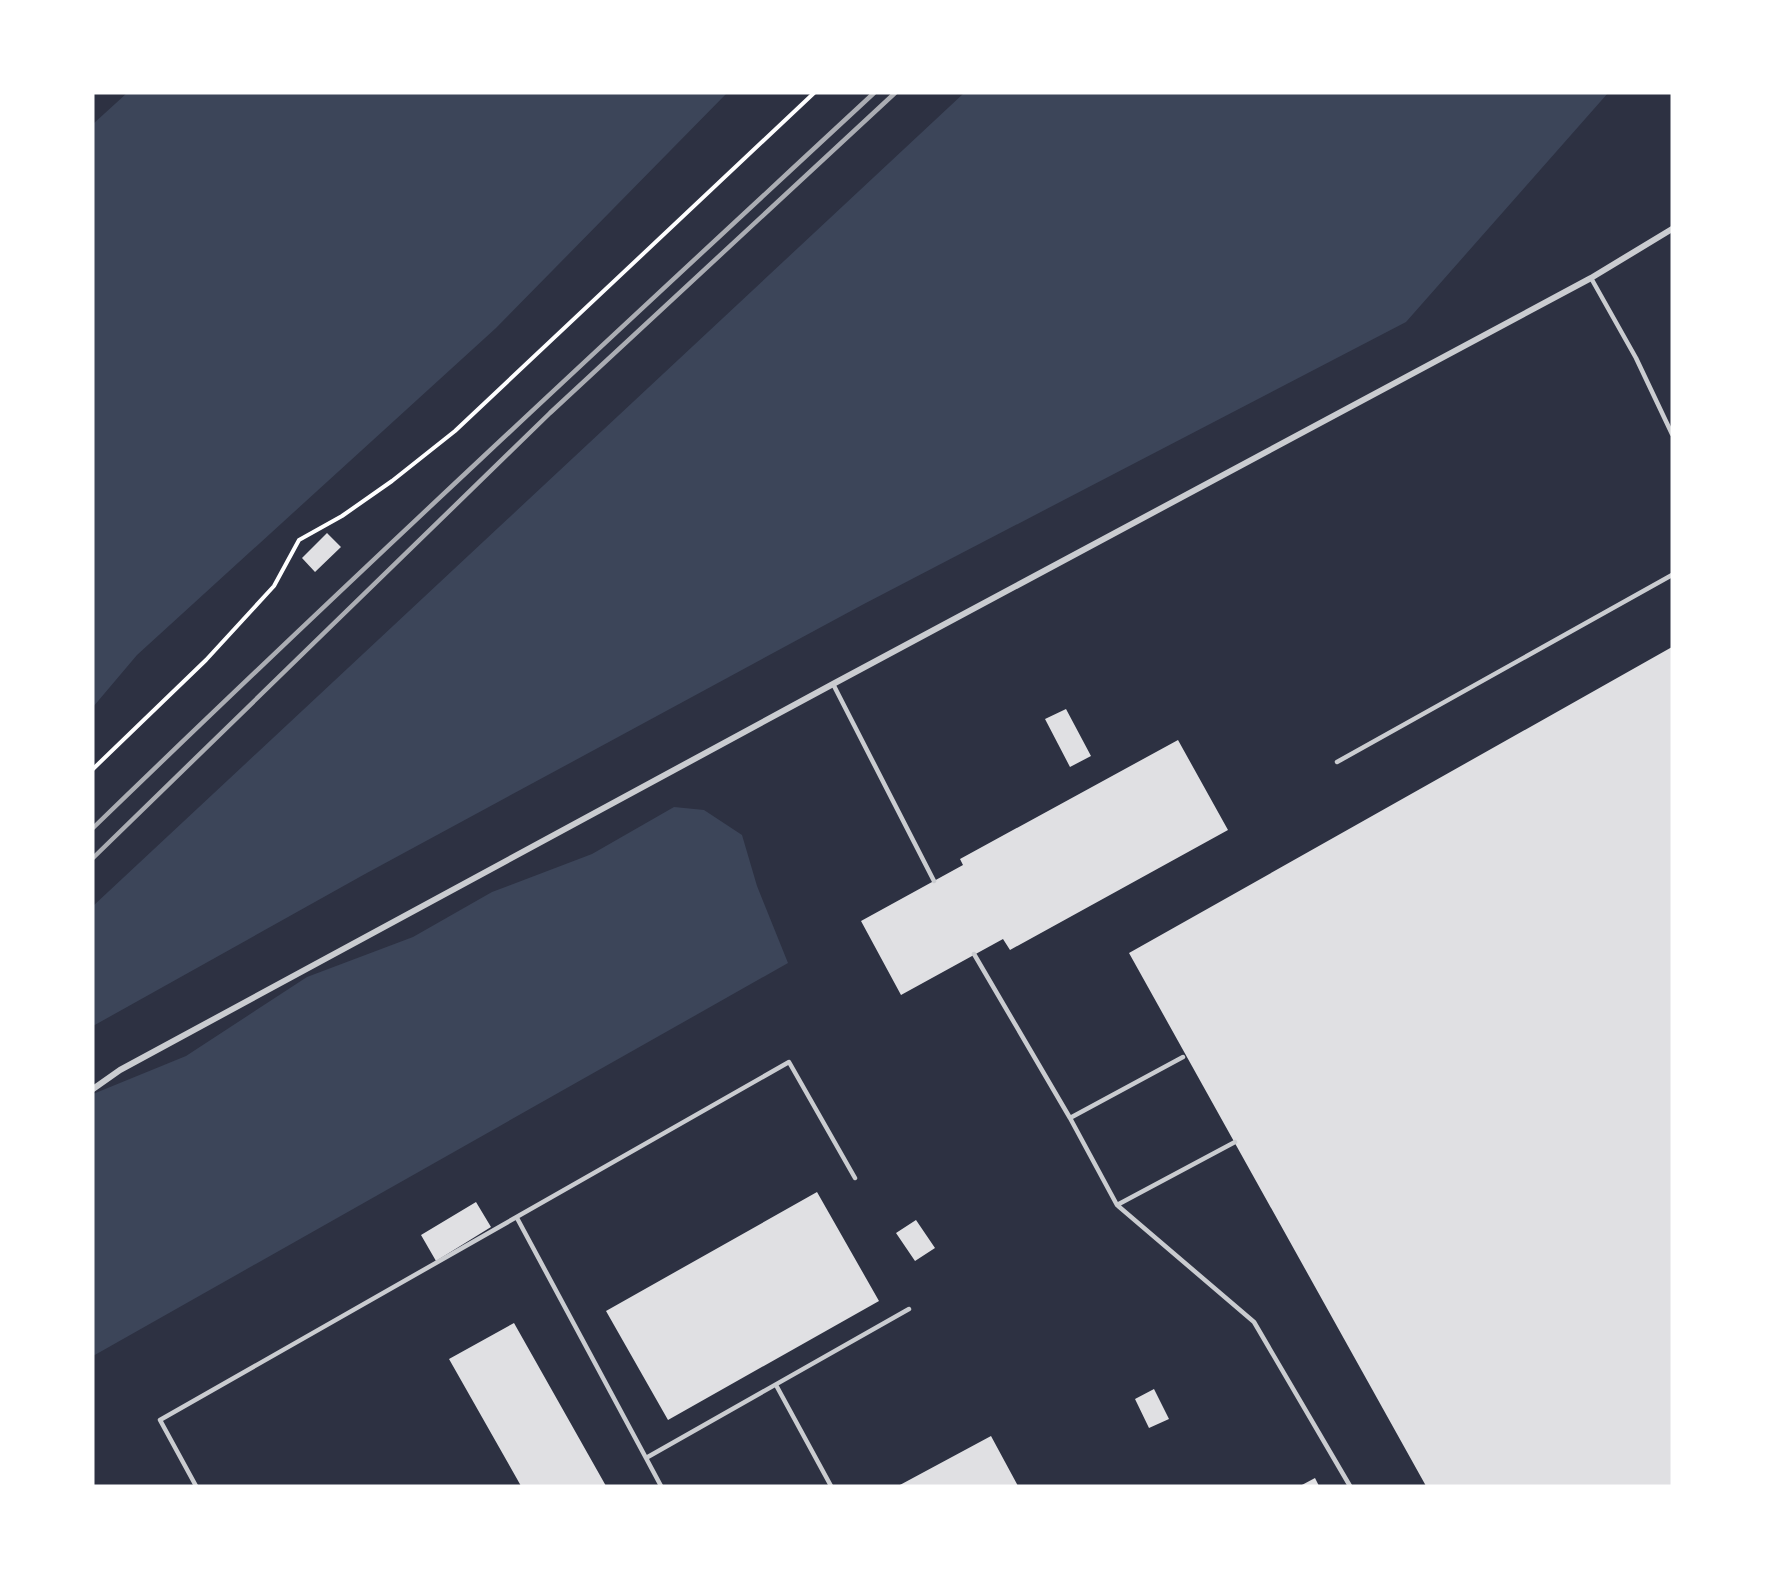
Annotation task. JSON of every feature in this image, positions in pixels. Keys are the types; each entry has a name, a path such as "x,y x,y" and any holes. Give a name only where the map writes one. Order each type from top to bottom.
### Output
{"street":[{"path":"93,1089 130,1064 1591,278 1672,229"}],"lane":[{"path":"1591,278 1636,358 1672,434"},
{"path":"1337,762 1672,575"},
{"path":"833,684 934,881"},
{"path":"974,954 1070,1118 1117,1205 1254,1322 1350,1486"},
{"path":"1070,1118 1183,1057"},
{"path":"196,1486 160,1420 789,1062 855,1178"},
{"path":"1117,1205 1235,1142"},
{"path":"517,1218 661,1486"},
{"path":"646,1458 909,1310"},
{"path":"776,1385 831,1486"}],"path":[{"path":"93,769 206,660 274,586 299,540 342,516 393,480 455,431 814,93"}],"shaded area":[{"path":"127,93 727,93 496,328 137,655 93,707 93,124"},
{"path":"964,93 1608,93 1406,322 862,605 365,874 93,1026 93,906"},
{"path":"674,807 704,810 742,835 757,886 788,963 93,1356 93,1094 186,1056 307,977 413,937 492,892 592,854"}],"building":[{"path":"327,533 341,547 315,572 302,558"},
{"path":"1672,647 1672,1486 1426,1486 1129,953"},
{"path":"1066,709 1091,756 1070,767 1045,719"},
{"path":"1178,740 1228,830 1010,950 1003,939 901,995 861,921 963,865 960,859"},
{"path":"817,1192 879,1301 668,1420 606,1311"},
{"path":"476,1202 491,1227 436,1261 421,1235"},
{"path":"916,1220 935,1248 915,1261 896,1233"},
{"path":"514,1323 606,1486 521,1486 449,1359"},
{"path":"1154,1389 1169,1419 1149,1428 1135,1399"},
{"path":"991,1436 1018,1486 898,1486"},
{"path":"1315,1478 1319,1486 1300,1486"}],"railway":[{"path":"93,828 384,550 874,93"},
{"path":"93,858 550,413 895,93"}]}
